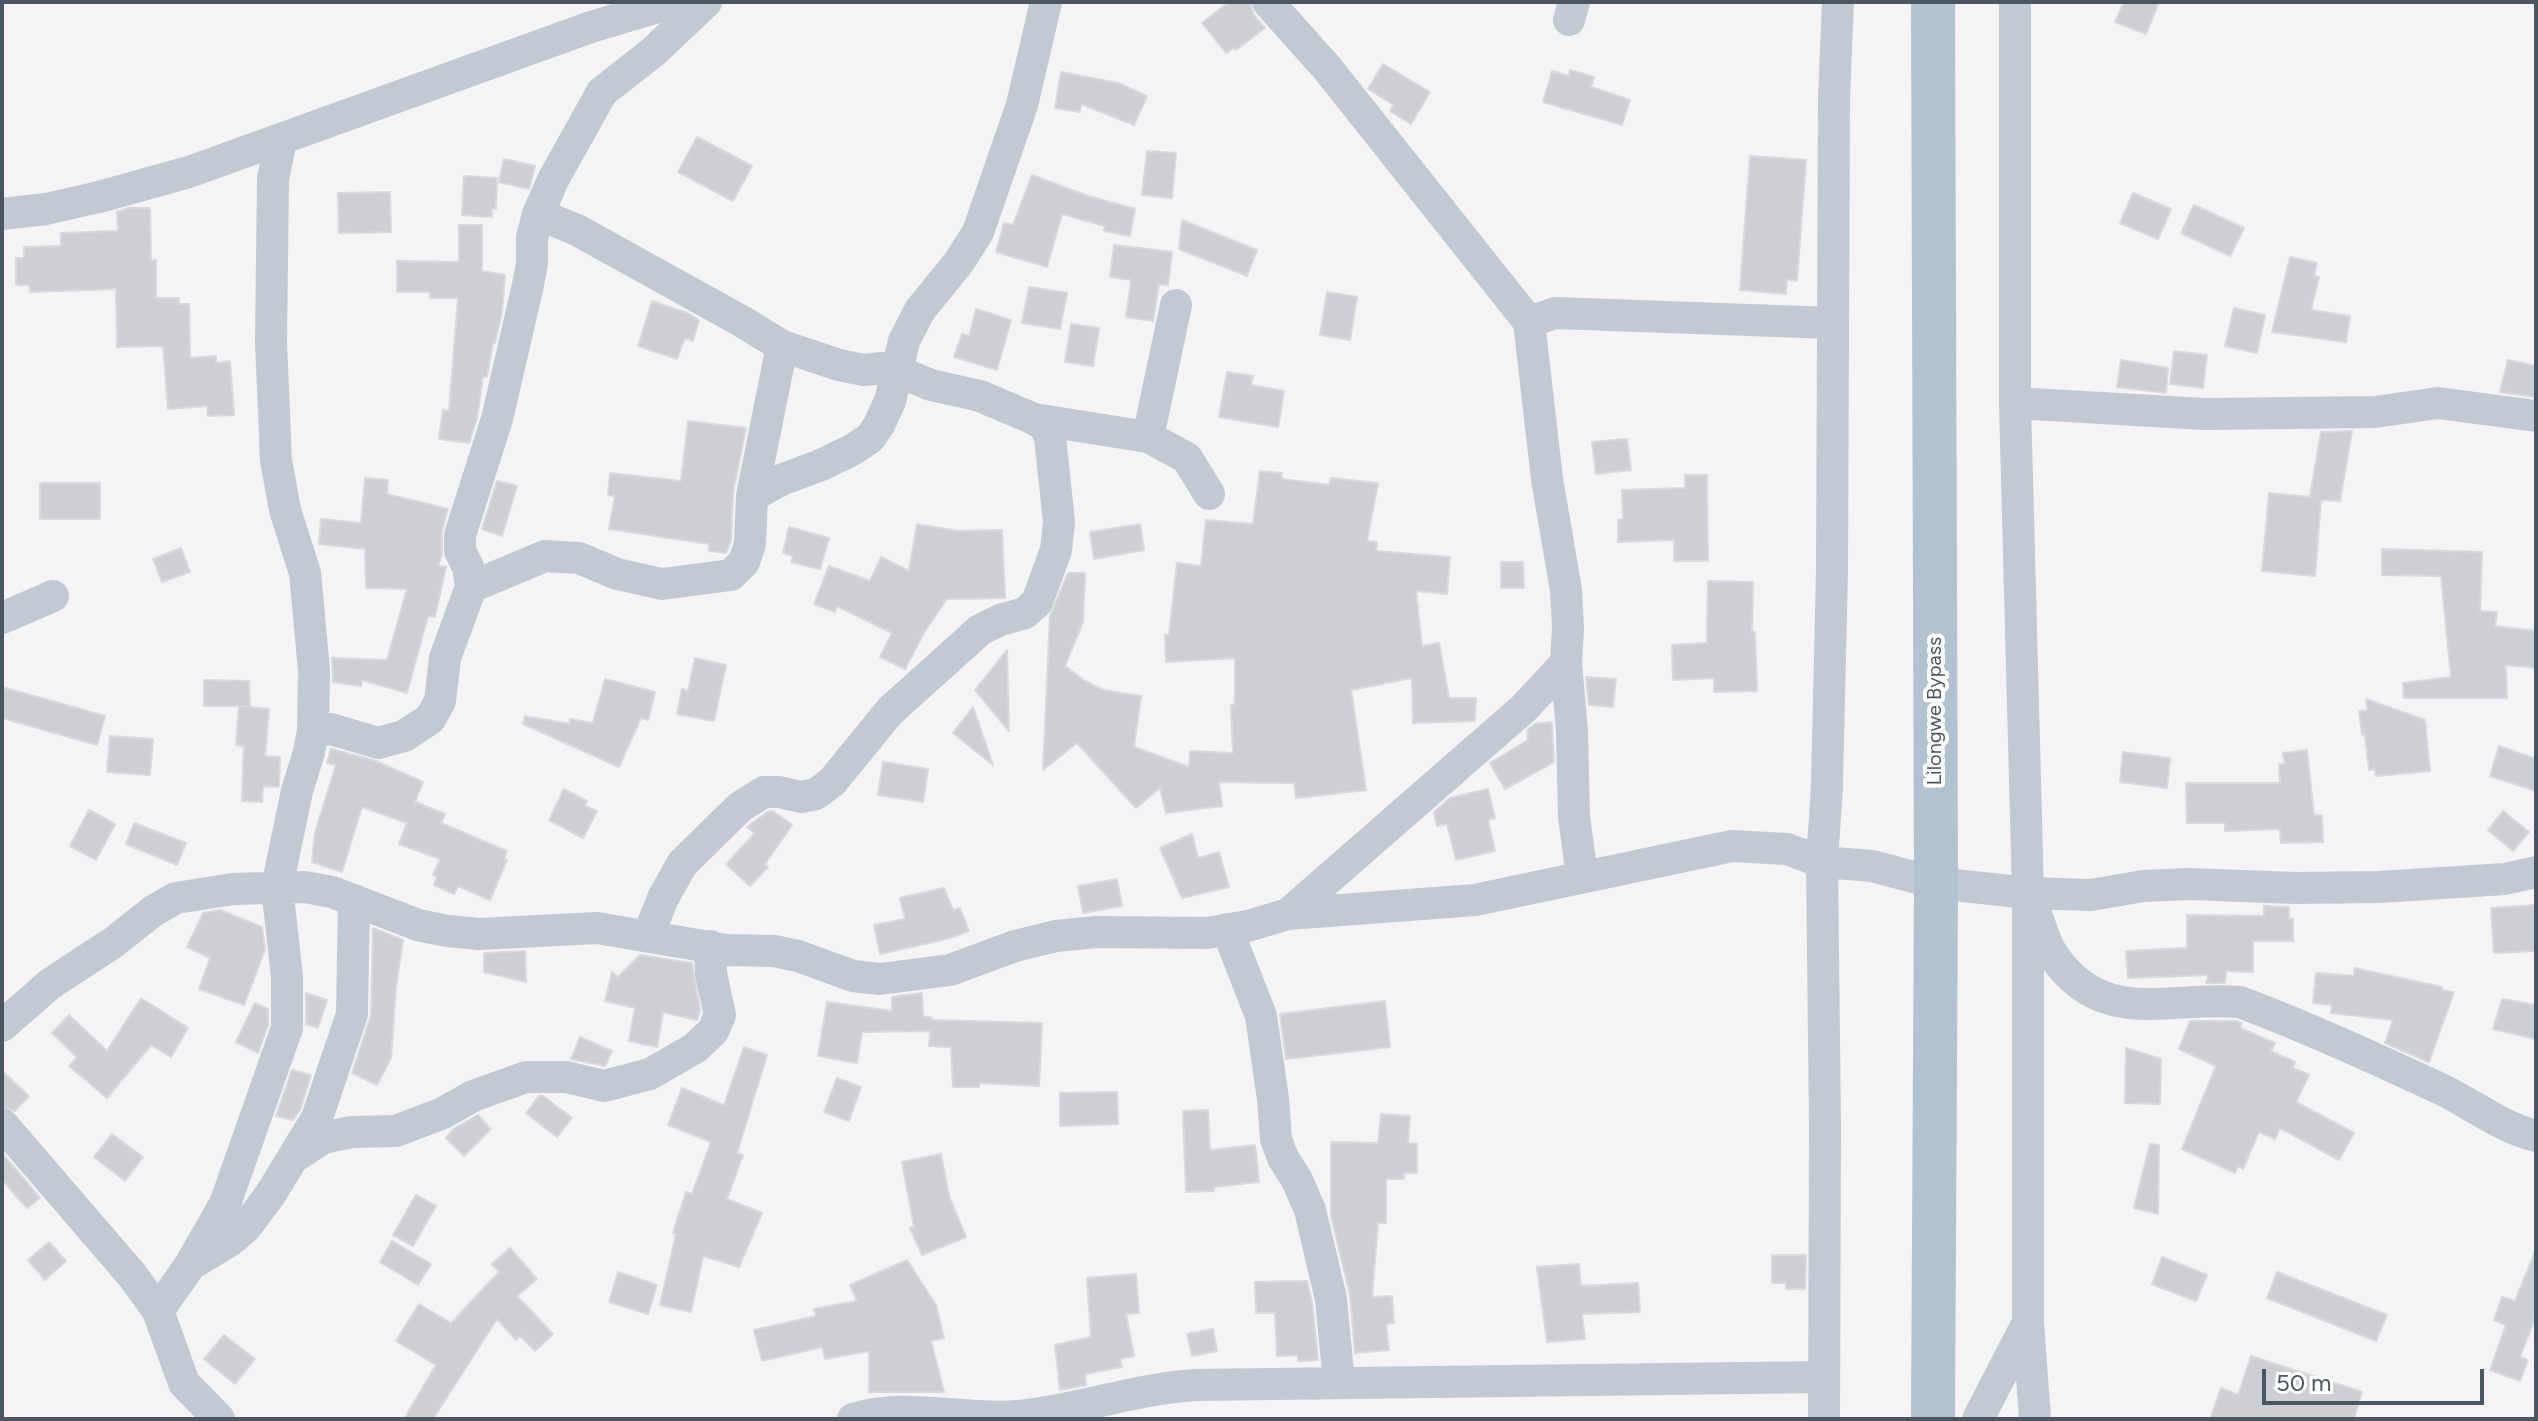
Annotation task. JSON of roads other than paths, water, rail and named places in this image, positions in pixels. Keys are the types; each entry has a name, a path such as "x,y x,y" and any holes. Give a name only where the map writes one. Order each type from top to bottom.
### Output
{"main road":[{"name":"Lilongwe Bypass","path":"1933,2 1936,883 1933,1419"}],"street":[{"path":"2,214 46,209 189,172 591,27 675,2"},
{"path":"313,731 331,729 378,743 404,736 430,719 440,701 445,658 471,587 468,567 460,551 460,535 497,419 528,285 532,238 538,214 554,178 602,92 653,52 706,2"},
{"path":"752,496 781,480 821,465 870,438 879,425 890,401 904,341 920,310 959,262 978,232 1022,105 1046,2"},
{"path":"1268,2 1327,68 1529,322 1547,479 1566,590 1566,663 1574,816 1582,877"},
{"path":"1824,1419 1822,862 1832,571 1834,97 1838,2"},
{"path":"2015,2 2015,403 2028,893 2028,1323 2035,1419"},
{"path":"158,1311 190,1265 225,1204 287,1028 287,977 277,887 313,731 314,670 305,573 285,510 276,460 271,342 273,179 281,140"},
{"path":"538,214 590,238 782,346 839,365 864,370 882,368 897,371 931,385 980,396 1034,419 1045,426 1050,437 1059,522 1056,550 1037,602 1025,613 980,630 890,711 832,782 816,794 801,797 764,792 740,807 682,864 663,898 648,936"},
{"path":"1148,437 1176,305"},
{"path":"1529,322 1555,313 1832,323"},
{"path":"471,587 545,556 579,558 617,574 662,584 731,575 744,562 750,544 752,496 782,346"},
{"path":"2015,403 2205,414 2375,412 2438,403 2536,416"},
{"path":"1034,419 1148,437 1187,458 1209,494"},
{"path":"2,618 53,596"},
{"path":"1288,914 1524,708 1566,663"},
{"path":"2,1026 50,984 176,898 207,892 277,887 305,887 332,892 418,925 447,931 480,934 597,928 727,950 774,951 798,956 853,976 880,979 950,970 1015,946 1056,936 1097,932 1207,933 1288,914 1475,900 1732,846 1787,849 1822,862 1872,866 1936,883 2028,893 2091,895 2143,886 2188,884 2379,887 2505,879 2536,872"},
{"path":"2028,893 2051,952 2074,982 2103,998 2130,1003 2240,1002 2390,1065 2514,1130 2536,1136"},
{"path":"190,1265 246,1227 270,1195 317,1118 352,1014 354,900"},
{"path":"1227,929 1261,1016 1276,1139 1310,1210 1331,1299 1339,1383"},
{"path":"294,1157 323,1138 352,1132 396,1131 443,1113 473,1096 526,1077 566,1077 604,1086 650,1074 695,1048 717,1023 720,1015 711,974 710,946"},
{"path":"2,1124 132,1275 158,1311 184,1383 219,1419"},
{"path":"1978,1419 2028,1323"},
{"path":"853,1419 892,1411 988,1417 1102,1409 1159,1387 1824,1377"}]}
